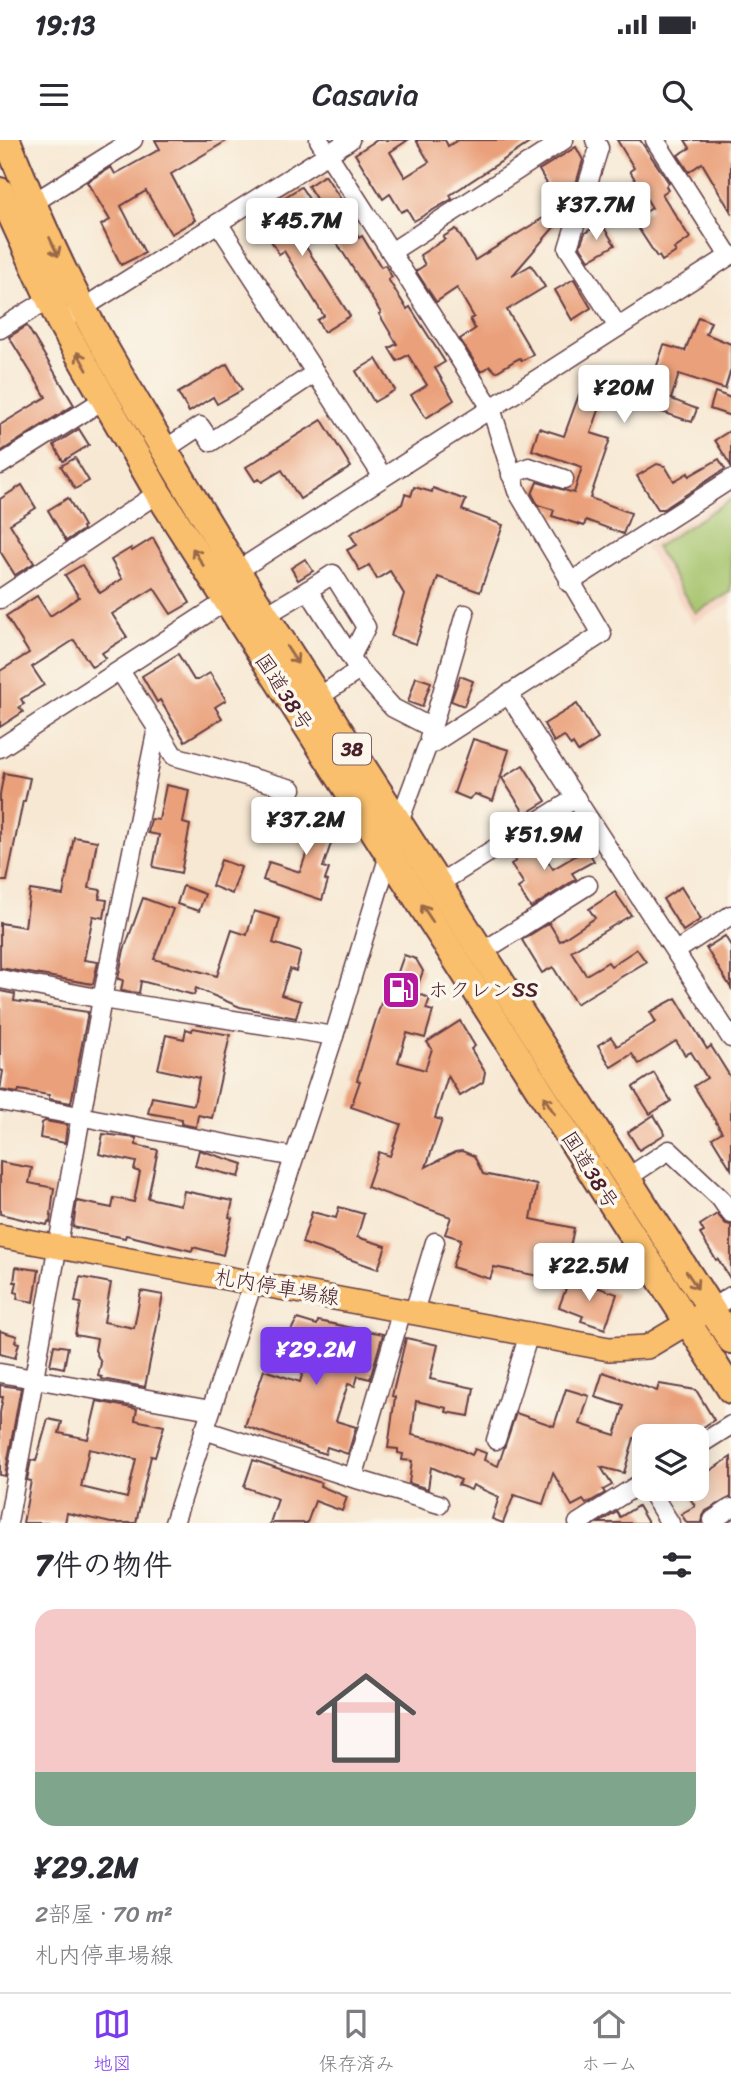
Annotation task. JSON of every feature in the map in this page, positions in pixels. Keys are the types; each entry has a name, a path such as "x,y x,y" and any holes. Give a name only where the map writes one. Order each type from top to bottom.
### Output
{"highway":[{"name":"国道38号","path":"6,140 83,308 237,571 627,1178 721,1302 731,1340"},
{"name":"国道38号","path":"0,191 55,310 103,400 158,493 731,1390"}],"main road":[{"name":"札内停車場線","path":"0,1236 609,1349 647,1347 721,1302"}],"street":[{"path":"33,203 133,140"},
{"path":"0,329 55,310 83,308 218,223 324,147 350,140"},
{"path":"391,252 564,140"},
{"path":"595,140 599,148 568,248 618,327"},
{"path":"0,748 226,601 237,571 730,255 655,140"},
{"path":"324,147 491,408 517,491 569,583 602,634 427,747"},
{"path":"218,223 383,477"},
{"path":"164,450 200,426 211,442 315,373"},
{"path":"0,465 103,400"},
{"path":"511,475 529,467 564,479"},
{"path":"569,583 731,479"},
{"path":"0,599 158,493"},
{"path":"266,615 333,574 366,627 355,664 319,697"},
{"path":"308,590 355,664 393,708 432,728"},
{"path":"174,1523 334,1036 399,822 427,747 465,614"},
{"path":"120,671 174,756 292,789"},
{"path":"508,694 731,1038"},
{"path":"8,1523 102,999 157,728"},
{"path":"438,884 576,798"},
{"path":"482,952 588,885"},
{"path":"676,951 731,915"},
{"path":"0,979 102,999 334,1036"},
{"path":"0,1101 295,1157"},
{"path":"627,1178 669,1150 720,1198 731,1214"},
{"path":"353,1478 408,1311 435,1242"},
{"path":"495,1440 529,1334"},
{"path":"0,1373 211,1410"},
{"path":"709,1439 731,1425"},
{"path":"204,1430 439,1504"},
{"path":"578,1523 632,1489"},
{"path":"656,1501 670,1523"},
{"path":"713,1520 731,1508"}],"shaded area":[{"path":"731,492 731,603 693,623 645,547"}],"green space":[{"path":"731,499 731,592 695,613 656,547"}],"building":[{"path":"155,140 228,140 171,174 195,220 171,234 146,191 121,206 145,253 121,265 101,225 110,220 87,182 111,167 115,174 160,149"},
{"path":"377,140 408,140 390,152 405,177 429,162 416,140 445,140 448,146 458,140 534,140 450,195 452,199 414,221 407,209 401,212 390,194 383,199 355,154"},
{"path":"617,140 640,140 669,183 666,186 668,190 662,194 690,238 662,261 633,220 652,208 630,171 634,168"},
{"path":"685,140 728,140 731,145 731,212 702,163 689,172 678,155 690,148"},
{"path":"576,147 583,160 568,211 512,276 531,265 545,287 507,310 533,354 496,372 490,366 481,372 460,339 475,329 470,319 474,317 457,288 436,302 416,271 425,265 420,255 456,229 475,260 556,210 544,200 551,192 539,170"},
{"path":"325,175 342,201 338,203 359,238 362,236 381,267 385,265 392,277 388,279 407,309 410,307 445,362 435,368 454,400 426,418 411,395 427,385 408,355 397,361 389,348 397,344 379,314 381,313 325,224 330,221 308,186"},
{"path":"602,183 623,217 606,227 593,205"},
{"path":"301,187 309,199 285,214 350,316 324,332 317,320 324,316 284,251 279,254 256,215"},
{"path":"601,223 615,245 589,260 580,246 585,233"},
{"path":"574,279 591,308 572,320 555,290"},
{"path":"698,317 711,322 706,334 731,344 731,369 725,389 679,374 671,399 697,409 692,422 605,393 591,433 610,439 590,498 631,513 623,534 586,520 584,526 552,516 554,510 538,505 532,494 537,482 574,493 582,467 532,450 539,428 564,436 581,389 588,391 594,375 648,392 664,345 685,351"},
{"path":"27,326 74,405 0,452 0,425 46,397 9,337"},
{"path":"376,359 395,390 374,402 356,371"},
{"path":"227,364 242,390 217,404 213,397 189,412 178,393"},
{"path":"715,392 731,398 731,416 710,409"},
{"path":"322,420 351,467 300,499 282,470 262,482 259,479 255,481 246,467"},
{"path":"79,429 89,445 63,461 54,445"},
{"path":"731,430 731,466 715,440"},
{"path":"75,458 89,481 75,489 61,466"},
{"path":"719,459 725,469 664,509 658,509 637,476 657,464 665,466 674,481"},
{"path":"22,485 36,508 10,524 34,563 15,575 0,551 0,499"},
{"path":"414,487 432,492 433,488 466,500 462,510 503,525 480,592 438,577 416,644 391,636 404,594 390,571 377,579 369,565 360,571 347,550 357,545 350,534 402,504 405,494 411,496"},
{"path":"68,498 84,526 83,530 66,541 48,510"},
{"path":"153,538 190,603 171,614 154,588 112,614 127,637 102,653 106,658 92,667 74,640 32,667 44,685 21,699 24,704 19,707 23,712 0,727 0,671 29,653 6,616 37,596 50,616 79,597 65,575 82,565 100,593 122,579 111,560"},
{"path":"305,559 313,571 298,580 291,568"},
{"path":"178,654 194,680 210,673 226,700 215,707 222,718 185,741 142,676"},
{"path":"460,676 473,681 464,706 451,701"},
{"path":"416,677 431,682 422,707 408,702"},
{"path":"577,704 598,739 578,752 564,736 554,742 544,724"},
{"path":"473,739 509,750 493,801 475,794 469,799 454,793"},
{"path":"523,765 546,801 525,814 502,778"},
{"path":"4,773 30,778 7,881 0,881 0,794"},
{"path":"166,785 189,790 183,823 190,825 181,873 153,867 159,835 148,833 151,819 159,820"},
{"path":"283,813 307,820 310,813 326,819 324,824 336,829 323,867 329,869 322,900 263,880 269,862 300,872 309,846 299,842 302,834 279,826"},
{"path":"74,837 97,841 89,888 101,890 99,899 107,900 104,918 93,916 84,960 98,962 93,984 0,968 0,923 25,927 30,890 63,895"},
{"path":"533,838 553,869 587,849 594,861 572,873 576,879 531,908 518,888 524,884 511,864 516,861 511,852"},
{"path":"221,860 241,867 232,894 212,886"},
{"path":"183,886 205,894 199,911 177,904"},
{"path":"681,887 701,919 683,931 663,899"},
{"path":"615,892 631,915 571,951 586,975 608,962 611,966 637,949 646,962 576,1004 553,967 542,973 522,940 549,923 560,941 595,918 589,909"},
{"path":"143,898 173,909 154,959 217,976 232,930 247,935 254,911 280,919 273,943 301,952 296,971 290,969 281,995 301,1001 296,1018 240,1007 196,988 194,995 141,981 139,993 121,991 123,980 118,979 124,950"},
{"path":"725,936 731,946 731,988 706,948"},
{"path":"404,955 416,959 423,971 415,993 430,998 426,1009 433,1011 425,1038 407,1033 398,1062 425,1070 432,1049 427,1042 460,1021 475,1046 471,1049 485,1072 483,1082 460,1096 448,1076 435,1118 442,1120 426,1167 462,1151 474,1156 483,1174 537,1185 531,1219 574,1228 563,1281 494,1267 490,1279 452,1267 461,1239 445,1234 451,1217 367,1187 379,1152 390,1156 401,1124 351,1107 387,984 393,986"},
{"path":"0,991 15,994 14,1001 88,1012 71,1103 49,1099 49,1095 0,1090 3,1071 0,1070"},
{"path":"676,998 707,1049 711,1046 731,1078 731,1169 712,1138 722,1132 694,1086 707,1078 691,1052 685,1055 676,1041 639,1064 632,1054 611,1067 598,1045 611,1037 617,1046 656,1022 650,1012"},
{"path":"193,1028 230,1035 212,1118 198,1115 196,1127 181,1124 182,1119 148,1113 152,1097 194,1105 199,1078 158,1069 166,1035 184,1039 186,1029 192,1031"},
{"path":"654,1073 671,1101 650,1114 633,1087"},
{"path":"654,1115 665,1134 639,1150 628,1132"},
{"path":"45,1121 67,1125 65,1143 40,1138 42,1123"},
{"path":"103,1134 136,1138 136,1145 158,1150 148,1198 181,1205 184,1191 233,1201 229,1217 232,1218 223,1255 193,1247 192,1251 126,1235 125,1238 73,1227 77,1201 112,1208 114,1198 134,1202 140,1172 134,1170 136,1162 99,1154"},
{"path":"199,1150 243,1164 239,1177 195,1166"},
{"path":"0,1162 32,1168 29,1183 54,1188 50,1223 47,1225 0,1214"},
{"path":"339,1207 364,1214 357,1237 386,1246 378,1269 302,1243 312,1212 336,1218"},
{"path":"717,1214 726,1224 731,1225 731,1280 700,1234 704,1232 700,1225"},
{"path":"16,1267 39,1270 34,1302 17,1299 17,1282 14,1282"},
{"path":"80,1277 111,1283 104,1322 134,1328 141,1291 163,1295 145,1387 98,1376 101,1363 95,1350 97,1339 75,1335 81,1303 75,1302"},
{"path":"570,1278 617,1294 605,1329 581,1321 583,1316 559,1307"},
{"path":"297,1319 317,1325 318,1321 383,1334 370,1379 358,1376 355,1386 348,1384 336,1421 356,1427 348,1454 327,1447 325,1454 245,1426 264,1370 300,1382 309,1351 285,1342"},
{"path":"0,1331 17,1336 15,1342 19,1343 15,1358 0,1354"},
{"path":"406,1338 438,1345 430,1379 474,1388 469,1416 446,1412 447,1408 416,1401 412,1435 444,1442 472,1455 475,1449 486,1453 484,1460 498,1466 516,1413 554,1426 566,1389 589,1396 580,1424 615,1435 624,1406 595,1397 603,1372 657,1391 659,1384 696,1390 714,1420 708,1424 632,1424 632,1445 624,1473 601,1467 612,1485 603,1490 605,1493 586,1504 583,1500 572,1506 553,1473 543,1504 514,1495 503,1523 492,1519 499,1497 473,1485 471,1490 458,1485 461,1480 431,1467 428,1489 409,1483 412,1461 402,1460 403,1454 398,1453 398,1449 388,1448 395,1397 392,1396"},
{"path":"54,1345 68,1347 64,1368 50,1365"},
{"path":"0,1385 21,1388 5,1476 0,1475 0,1413 3,1397 0,1397"},
{"path":"97,1401 137,1409 135,1420 164,1426 155,1457 151,1456 136,1523 111,1523 67,1513 65,1523 23,1523 31,1481 27,1480 31,1460 36,1461 48,1419 62,1422 59,1433 88,1439","holes":["89,1449 136,1459 127,1498 81,1487"]},
{"path":"731,1457 731,1497 706,1511 702,1523 687,1523 681,1514 695,1506 692,1501 709,1501 709,1471"},
{"path":"253,1460 321,1483 320,1486 347,1497 342,1511 315,1501 307,1523 270,1523 278,1499 244,1487"},
{"path":"638,1506 648,1523 599,1523 617,1512 620,1517"}],"place":[{"name":"ホクレンSS","path":"401,990"}]}
